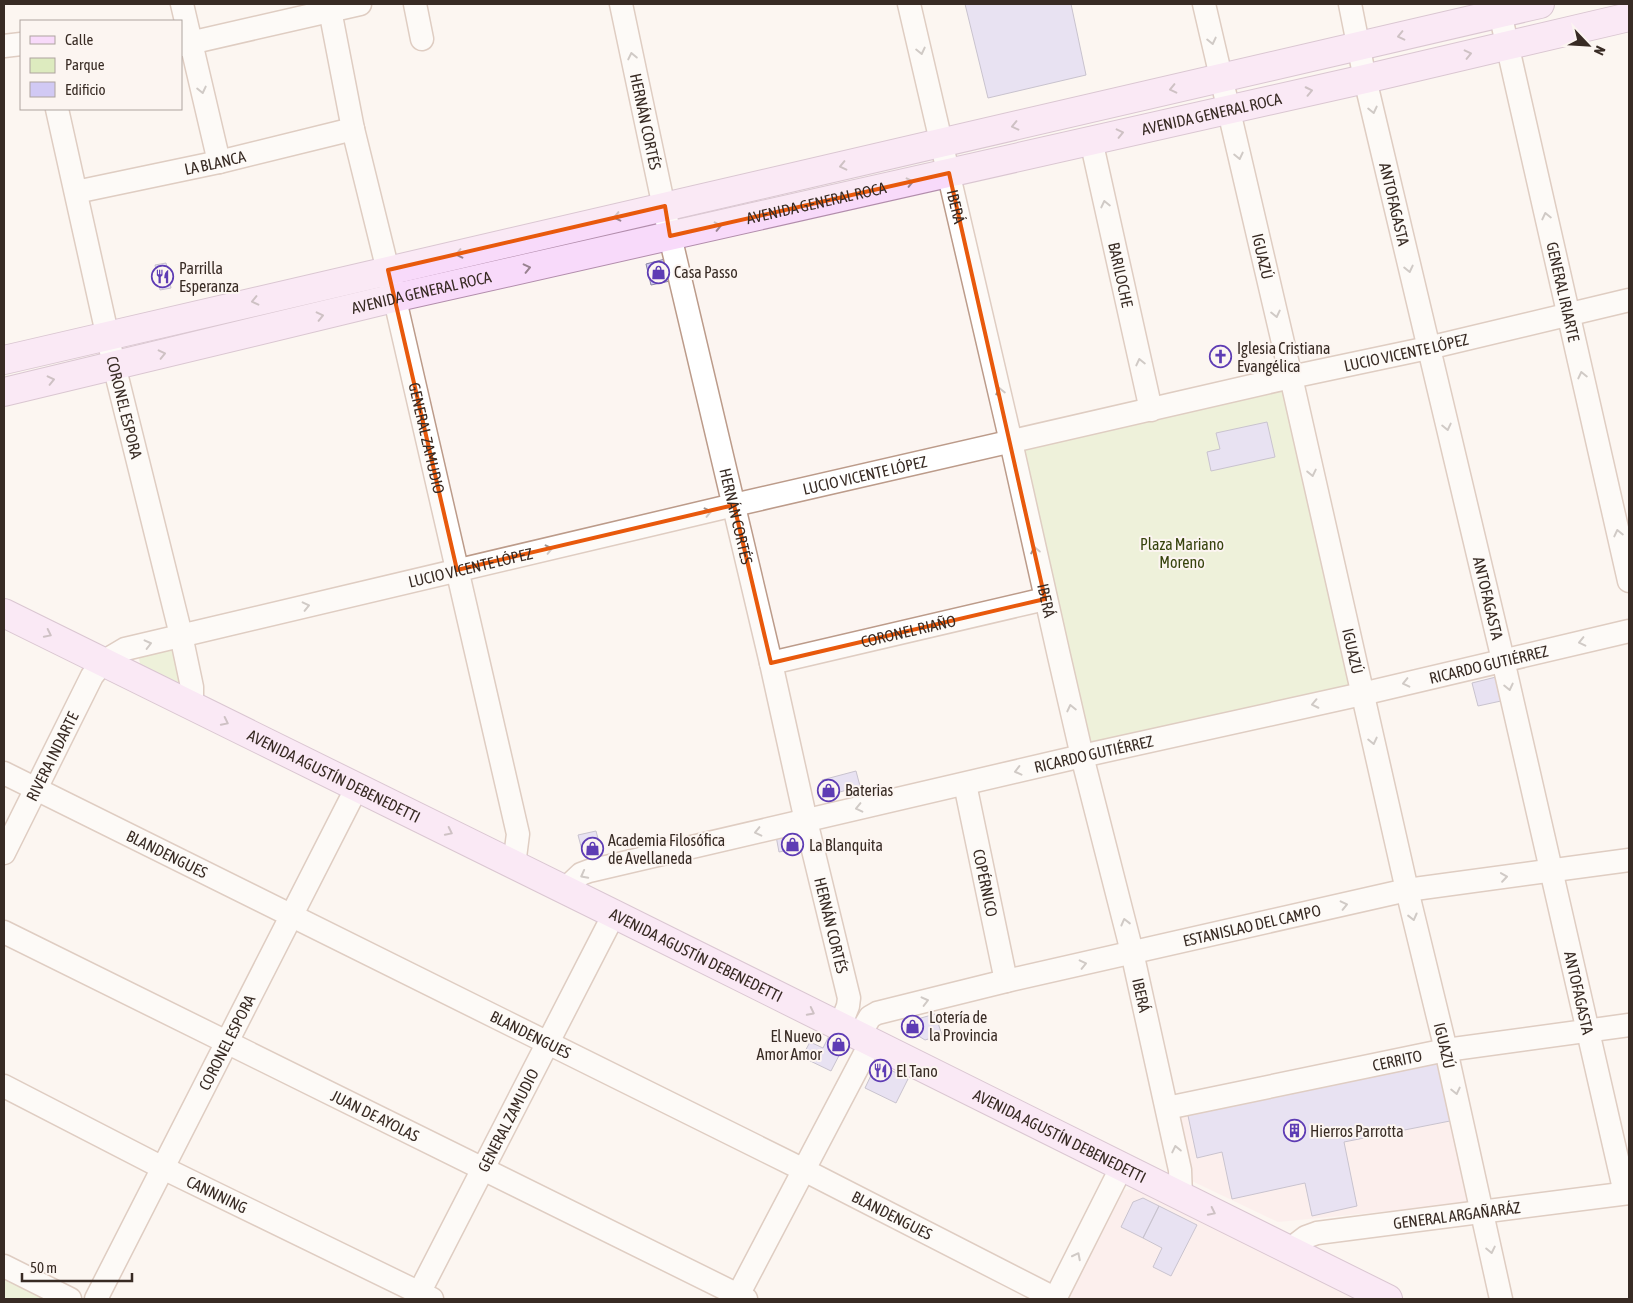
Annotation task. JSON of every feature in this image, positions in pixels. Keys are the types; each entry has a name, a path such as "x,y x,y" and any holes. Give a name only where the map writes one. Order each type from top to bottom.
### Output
{"main road":[{"name":"AVENIDA GENERAL ROCA","path":"4,360 107,334 1359,46 1499,8 1540,4"},
{"name":"AVENIDA GENERAL ROCA","path":"4,392 394,298 1629,17"},
{"name":"AVENIDA AGUSTÍN DEBENEDETTI","path":"4,613 614,914 1289,1250 1381,1298"}],"street":[{"path":"182,4 186,44 219,162"},
{"path":"186,44 360,4"},
{"path":"416,4 422,39"},
{"name":"HERNÁN CORTÉS","path":"621,4 670,236 849,998 848,1006 857,1035"},
{"name":"IBERÁ","path":"909,4 1082,756 1132,952 1180,1170 1181,1197"},
{"name":"IGUAZÚ","path":"1204,4 1291,377 1406,890 1446,1050 1501,1299"},
{"name":"ANTOFAGASTA","path":"1350,4 1365,78 1503,660 1587,1030 1627,1193"},
{"name":"GENERAL IRIARTE","path":"1499,8 1629,581"},
{"name":"GENERAL ZAMUDIO","path":"330,10 353,129 388,270 518,834 514,865"},
{"path":"4,46 20,44"},
{"name":"CORONEL ESPORA","path":"57,110 114,365 181,635 192,687 192,705"},
{"name":"LA BLANCA","path":"76,192 219,162 353,129"},
{"name":"BARILOCHE","path":"1091,140 1151,410"},
{"name":"LUCIO VICENTE LÓPEZ","path":"103,662 125,649 181,635 734,505 1291,377 1428,348 1629,300"},
{"name":"CORONEL RIAÑO","path":"771,663 1046,599"},
{"name":"RICARDO GUTIÉRREZ","path":"564,890 581,874 589,871 1629,631"},
{"name":"RIVERA INDARTE","path":"4,853 92,676 103,662"},
{"name":"BLANDENGUES","path":"4,773 804,1170 1055,1299"},
{"name":"COPÉRNICO","path":"965,784 1006,981"},
{"name":"CORONEL ESPORA","path":"96,1299 357,787"},
{"name":"ESTANISLAO DEL CAMPO","path":"878,1012 1406,890 1629,860"},
{"name":"GENERAL ZAMUDIO","path":"423,1297 482,1169 614,914"},
{"name":"JUAN DE AYOLAS","path":"4,932 740,1298"},
{"name":"HERNÁN CORTÉS","path":"740,1298 804,1170 857,1035 870,1017 878,1012"},
{"name":"CERRITO","path":"1167,1108 1446,1050 1629,1025"},
{"name":"CANNNING","path":"4,1086 163,1168 423,1297"},
{"path":"1055,1299 1122,1168"},
{"name":"GENERAL ARGAÑARÁZ","path":"1289,1250 1306,1237 1317,1233 1627,1193"},
{"path":"4,1266 70,1299"}],"highlighted area":[{"path":"949,173 1045,599 771,663 734,505 457,570 388,270 665,206 670,236"}],"shaded area":[{"name":"Hierros Parrotta","path":"1439,1057 1472,1203 1278,1222 1192,1181 1177,1113"},
{"path":"1137,1188 1360,1299 1065,1299 1122,1191"}],"green space":[{"name":"Plaza Mariano Moreno","path":"1291,377 1362,694 1082,756 1011,442"},
{"path":"168,646 175,648 182,679 177,683 140,664 139,658"},
{"path":"4,1278 46,1299 4,1299"}],"building":[{"path":"965,4 1071,4 1086,75 988,98"},
{"name":"Casa Passo","path":"665,259 670,281 651,285 646,264"},
{"name":"Parrilla Esperanza","path":"166,263 171,288 160,290 155,265"},
{"path":"1267,422 1275,457 1211,471 1207,452 1220,449 1216,433"},
{"path":"1496,677 1501,701 1478,706 1472,683"},
{"path":"856,771 860,786 830,795 825,792 822,780"},
{"path":"596,831 601,850 583,854 578,835"},
{"path":"786,834 793,838 795,849 779,852 776,836"},
{"path":"935,1014 942,1035 925,1040 904,1027 907,1022"},
{"path":"829,1036 845,1044 831,1071 802,1057 810,1042 823,1048"},
{"name":"Hierros Parrotta","path":"1437,1059 1450,1121 1344,1142 1357,1206 1312,1216 1305,1183 1232,1199 1222,1152 1197,1158 1187,1111"},
{"path":"883,1066 908,1079 896,1103 865,1088 874,1069"},
{"path":"1143,1198 1159,1206 1143,1238 1121,1227 1133,1202"},
{"path":"1159,1206 1197,1225 1171,1276 1153,1267 1162,1248 1143,1238"}],"place":[{"name":"Casa Passo","path":"658,272"},
{"name":"Parrilla Esperanza","path":"163,277"},
{"name":"Iglesia Cristiana Evangélica","path":"1221,357"},
{"name":"Baterias","path":"829,790"},
{"name":"La Blanquita","path":"793,845"},
{"name":"Academia Filosófica de Avellaneda","path":"592,849"},
{"name":"Lotería de la Provincia","path":"913,1026"},
{"name":"El Nuevo Amor Amor","path":"838,1045"},
{"name":"El Tano","path":"880,1071"},
{"name":"Hierros Parrotta","path":"1294,1131"}]}
